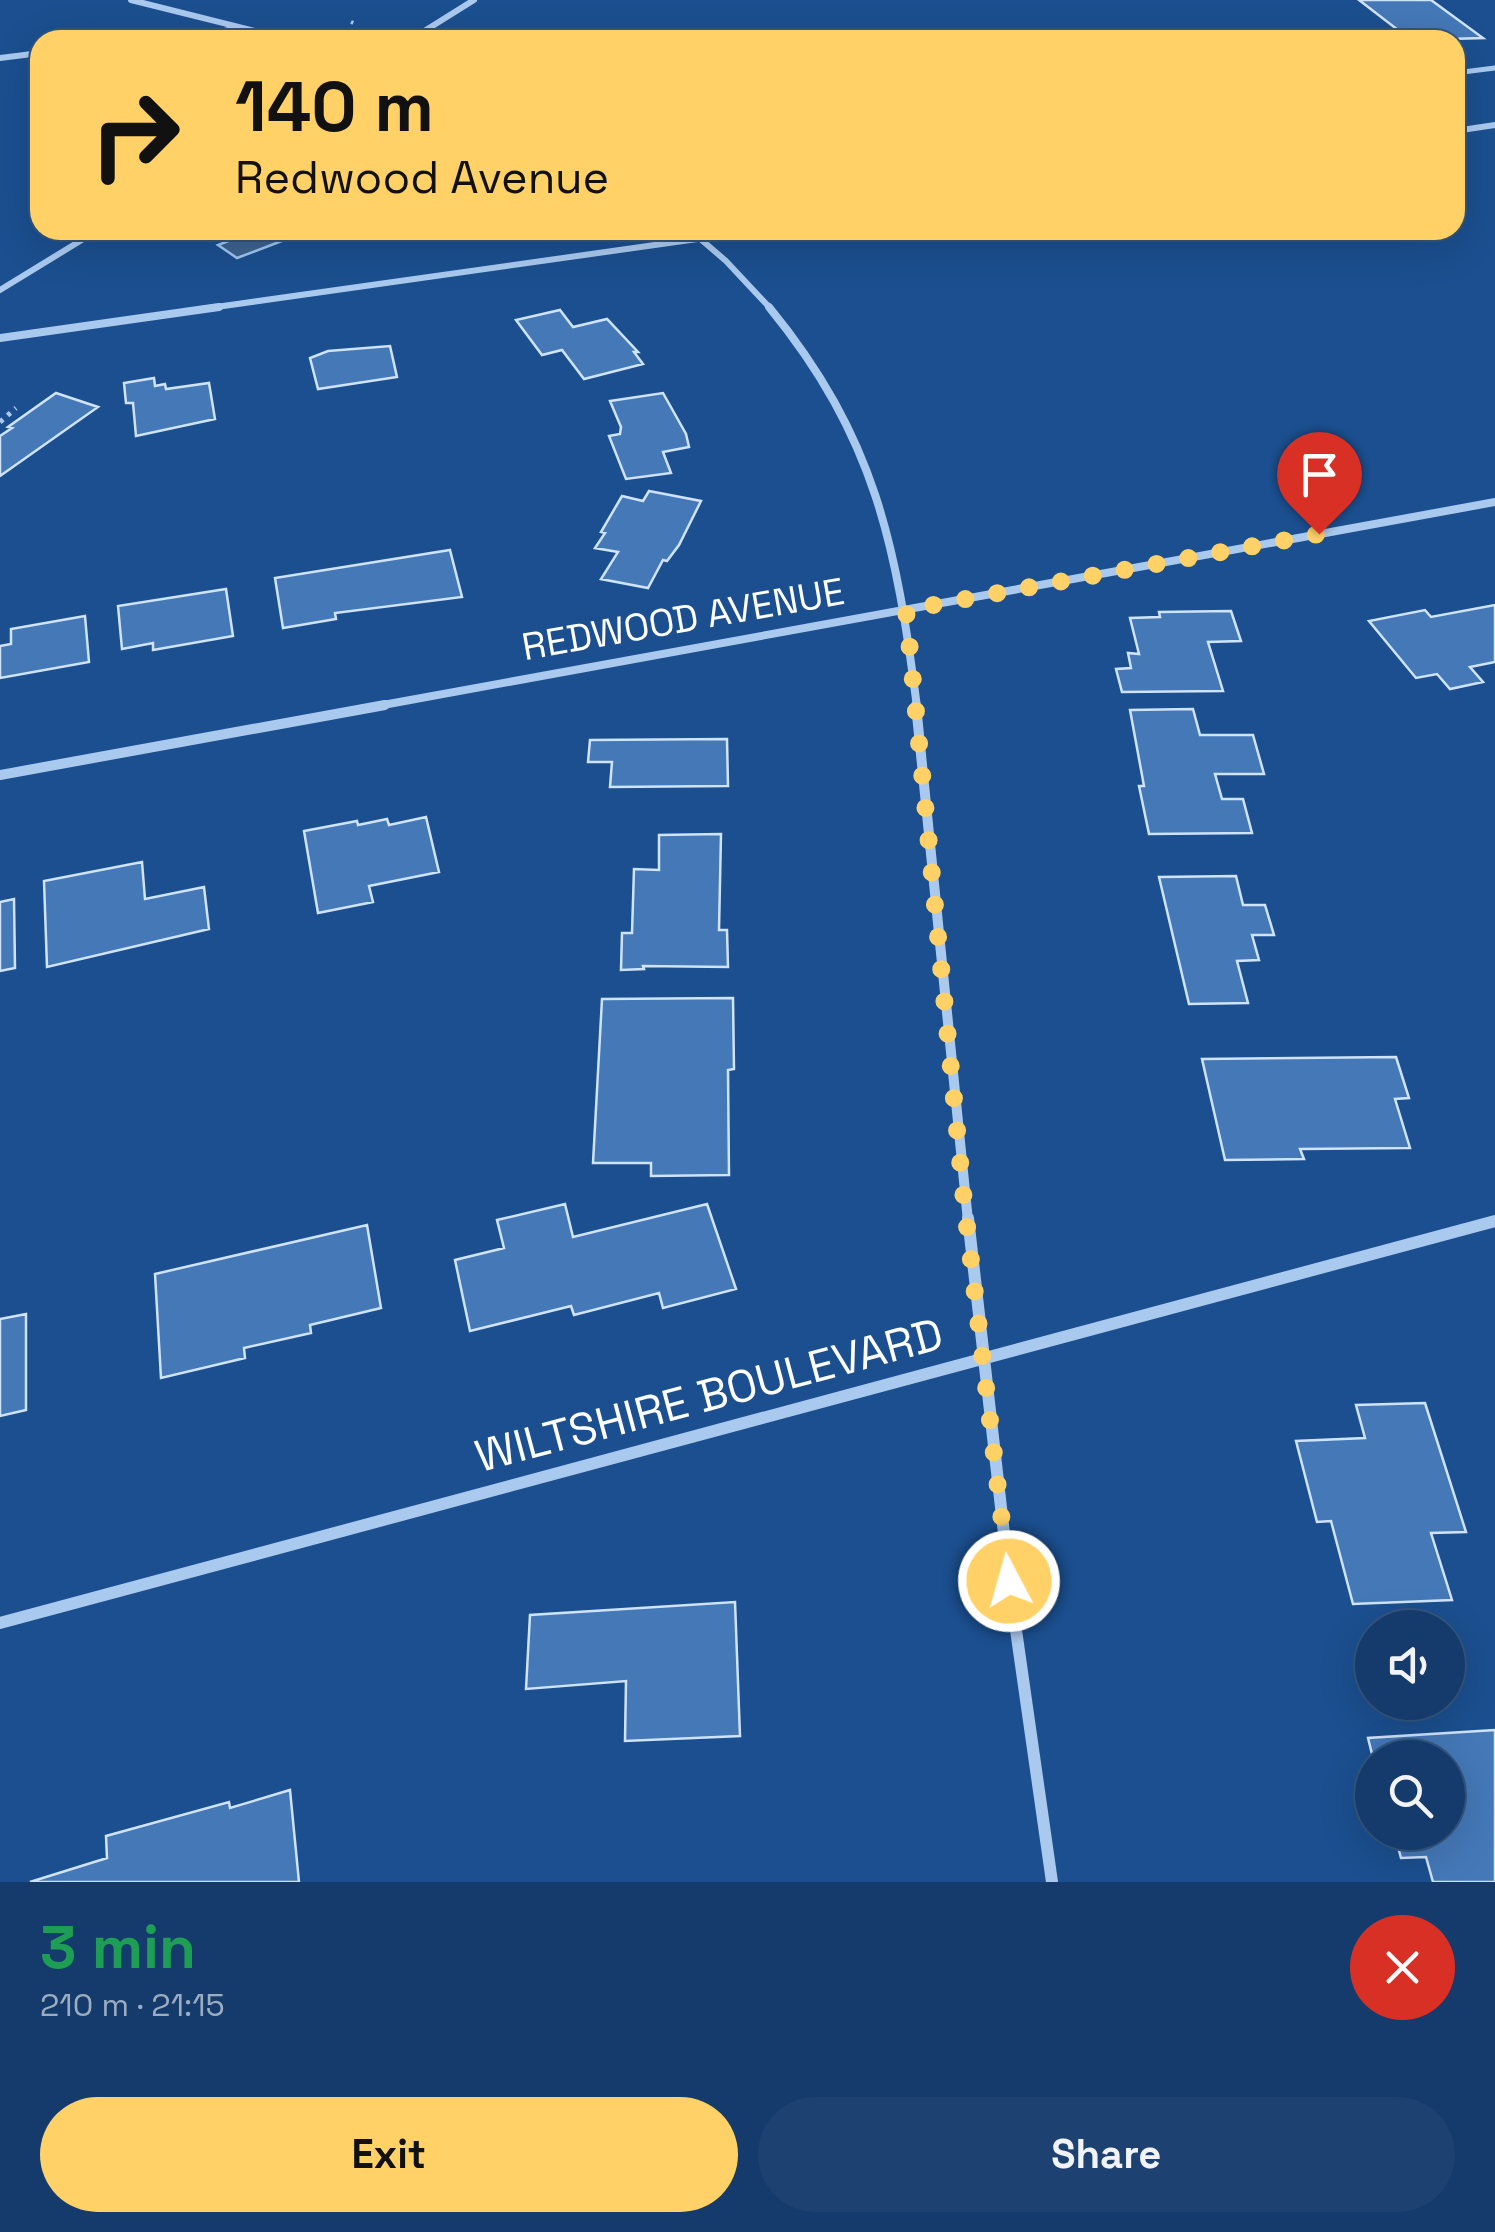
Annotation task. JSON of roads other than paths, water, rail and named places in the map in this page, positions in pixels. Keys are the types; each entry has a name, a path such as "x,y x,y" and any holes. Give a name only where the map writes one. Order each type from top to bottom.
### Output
{"street":[{"path":"131,0 246,30"},
{"path":"426,30 474,0"},
{"path":"228,30 237,28"},
{"path":"0,58 30,54"},
{"path":"1465,130 1495,125"},
{"path":"0,290 82,240"},
{"path":"0,338 687,240"},
{"path":"703,240 762,299 840,410 892,545 906,610 964,1201 1016,1655 1052,1882"},
{"name":"REDWOOD AVENUE","path":"0,775 1495,502"},
{"name":"WILTSHIRE BOULEVARD","path":"0,1623 1495,1220"}],"lane":[{"path":"1465,72 1495,68"}],"water":[{"path":"231,240 284,240 237,258 218,245"}]}
